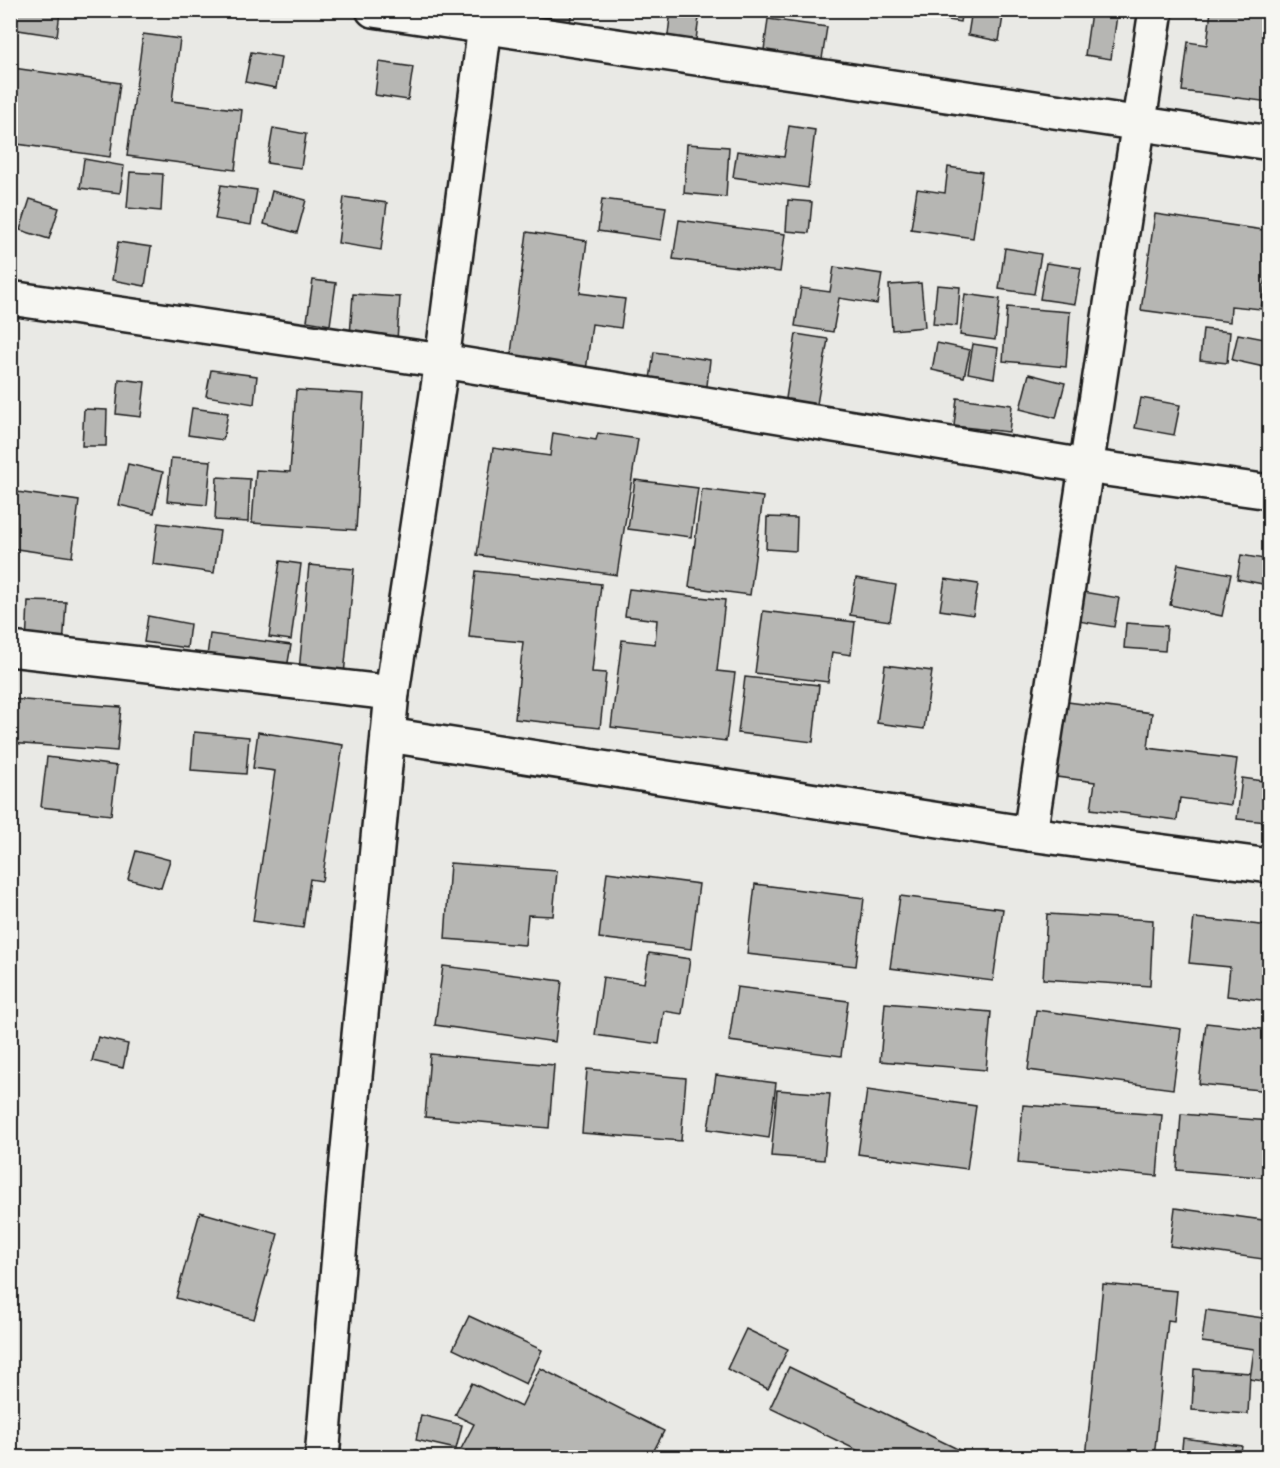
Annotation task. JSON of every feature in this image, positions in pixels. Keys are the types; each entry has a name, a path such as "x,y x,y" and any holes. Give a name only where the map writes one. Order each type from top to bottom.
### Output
{"street":[{"path":"373,10 486,19 1269,143"},
{"path":"1030,834 1156,10"},
{"path":"322,1458 392,693 442,361 486,19"},
{"path":"10,298 442,361 1085,466 1269,492"},
{"path":"10,649 392,693"},
{"path":"388,735 1030,834 1269,866"}],"building":[{"path":"15,10 60,12 57,36 12,29"},
{"path":"532,10 572,10 570,23 531,17"},
{"path":"671,10 700,10 695,47 667,43"},
{"path":"904,10 962,10 960,22 904,13"},
{"path":"972,10 1004,10 999,41 968,35"},
{"path":"1211,10 1270,10 1270,102 1182,91 1188,42 1207,45"},
{"path":"1091,12 1117,15 1111,59 1085,55"},
{"path":"768,19 827,27 821,65 763,58"},
{"path":"143,34 180,39 172,101 242,110 235,170 127,156"},
{"path":"251,52 281,57 276,88 245,82"},
{"path":"379,62 413,67 408,100 375,95"},
{"path":"13,68 120,83 110,157 10,143"},
{"path":"789,126 815,130 808,188 733,177 737,151 784,157"},
{"path":"273,128 306,134 301,168 267,163"},
{"path":"687,144 729,147 726,197 684,193"},
{"path":"84,159 124,166 120,193 80,188"},
{"path":"948,167 982,172 973,238 911,229 917,189 945,193"},
{"path":"130,172 163,174 161,211 127,208"},
{"path":"221,185 257,190 251,225 215,219"},
{"path":"272,191 306,200 297,233 264,224"},
{"path":"344,197 387,203 381,250 338,243"},
{"path":"30,199 59,208 49,239 20,230"},
{"path":"602,199 666,207 661,240 598,231"},
{"path":"788,200 812,202 809,233 786,231"},
{"path":"1155,214 1270,231 1270,252 1261,309 1231,306 1230,322 1141,310"},
{"path":"679,220 785,234 780,272 673,259"},
{"path":"527,232 587,241 580,293 625,299 621,328 592,324 586,371 510,361"},
{"path":"118,242 151,247 145,286 112,280"},
{"path":"1005,248 1041,254 1034,294 999,289"},
{"path":"1046,263 1081,268 1075,304 1040,299"},
{"path":"834,267 882,274 877,304 839,298 833,332 795,326 801,288 830,292"},
{"path":"313,280 336,283 330,325 307,321"},
{"path":"921,283 925,327 892,330 889,285"},
{"path":"937,285 960,287 957,326 933,324"},
{"path":"353,294 400,297 397,340 350,336"},
{"path":"965,294 1000,299 995,340 960,335"},
{"path":"1007,307 1070,312 1066,367 1003,361"},
{"path":"1203,329 1230,332 1227,363 1200,360"},
{"path":"796,334 828,339 816,410 785,405"},
{"path":"1238,334 1270,340 1264,367 1232,360"},
{"path":"937,343 970,350 964,377 932,370"},
{"path":"973,344 998,348 994,378 968,373"},
{"path":"654,352 710,360 706,394 649,386"},
{"path":"211,370 257,376 254,404 206,396"},
{"path":"1029,374 1065,383 1056,418 1020,409"},
{"path":"119,379 145,382 141,417 116,414"},
{"path":"296,390 364,394 356,530 252,523 256,470 290,472"},
{"path":"957,398 1012,405 1009,432 954,426"},
{"path":"1141,398 1180,405 1174,435 1135,428"},
{"path":"192,408 228,413 223,440 188,435"},
{"path":"84,409 107,410 106,446 82,446"},
{"path":"553,433 596,440 598,433 638,439 617,575 477,555 493,448 550,456"},
{"path":"171,458 211,461 207,505 167,501"},
{"path":"128,464 163,472 154,513 119,505"},
{"path":"217,477 250,479 248,522 215,520"},
{"path":"635,480 698,488 691,537 628,529"},
{"path":"702,489 763,497 750,595 689,587"},
{"path":"10,491 79,501 72,557 10,548"},
{"path":"767,517 797,518 796,551 766,549"},
{"path":"158,523 220,531 214,573 153,564"},
{"path":"1241,555 1270,560 1268,585 1237,579"},
{"path":"280,561 301,564 291,640 269,637"},
{"path":"1178,564 1231,574 1222,616 1170,605"},
{"path":"309,565 354,569 342,696 297,692"},
{"path":"476,571 601,584 592,672 606,673 600,728 515,719 523,642 469,637"},
{"path":"856,578 896,585 890,621 850,615"},
{"path":"945,579 978,584 973,615 940,610"},
{"path":"629,589 725,600 717,671 735,673 726,741 611,727 622,640 655,644 657,620 625,616"},
{"path":"1083,592 1119,598 1114,627 1078,621"},
{"path":"28,601 66,602 63,647 26,645"},
{"path":"763,611 855,622 851,655 832,652 828,682 755,673"},
{"path":"148,616 190,624 187,648 144,642"},
{"path":"1126,623 1167,626 1165,651 1124,648"},
{"path":"210,634 291,645 286,674 206,663"},
{"path":"885,665 932,671 924,729 877,723"},
{"path":"745,677 819,685 813,742 738,733"},
{"path":"10,699 121,707 117,751 10,743"},
{"path":"1060,701 1152,713 1148,748 1237,759 1231,805 1180,798 1177,820 1091,809 1095,782 1049,776"},
{"path":"194,732 249,737 246,774 191,770"},
{"path":"258,732 343,745 322,881 310,879 303,928 253,921 275,771 253,768"},
{"path":"47,757 117,766 111,815 41,807"},
{"path":"1242,778 1270,782 1267,822 1237,819"},
{"path":"136,851 170,860 161,888 128,879"},
{"path":"450,863 557,871 553,916 528,915 525,945 445,939"},
{"path":"607,872 699,884 691,949 599,938"},
{"path":"755,884 864,898 856,966 747,954"},
{"path":"900,896 1003,909 993,981 890,968"},
{"path":"1047,914 1153,920 1150,986 1043,979"},
{"path":"1194,918 1270,926 1270,1001 1227,996 1230,967 1189,963"},
{"path":"649,953 690,959 682,1014 664,1011 659,1044 595,1035 603,977 644,983"},
{"path":"443,966 562,981 555,1042 435,1025"},
{"path":"737,987 848,1001 841,1056 729,1041"},
{"path":"885,1003 991,1012 986,1070 880,1061"},
{"path":"1036,1010 1181,1029 1173,1089 1028,1070"},
{"path":"1206,1023 1270,1030 1270,1091 1199,1084"},
{"path":"98,1037 128,1044 123,1068 92,1061"},
{"path":"430,1054 554,1065 549,1128 425,1117"},
{"path":"587,1069 686,1078 681,1141 582,1133"},
{"path":"716,1075 776,1083 769,1138 708,1129"},
{"path":"777,1090 830,1094 824,1160 771,1156"},
{"path":"867,1090 976,1106 967,1169 858,1154"},
{"path":"1023,1105 1162,1115 1157,1176 1018,1163"},
{"path":"1181,1114 1270,1121 1270,1178 1177,1170"},
{"path":"1175,1208 1270,1221 1270,1260 1170,1246"},
{"path":"200,1212 278,1234 254,1319 176,1298"},
{"path":"1103,1284 1177,1291 1174,1321 1168,1320 1154,1458 1086,1458"},
{"path":"1206,1310 1270,1319 1270,1382 1250,1379 1254,1349 1202,1342"},
{"path":"469,1316 542,1350 526,1384 453,1349"},
{"path":"746,1329 788,1349 768,1389 727,1369"},
{"path":"789,1367 976,1458 873,1458 770,1408"},
{"path":"540,1368 664,1431 650,1458 478,1458 461,1449 474,1424 455,1415 472,1383 521,1407"},
{"path":"1194,1369 1250,1373 1248,1414 1192,1410"},
{"path":"421,1415 462,1425 456,1449 416,1440"},
{"path":"1183,1438 1242,1446 1240,1458 1181,1458"},
{"path":"415,1450 441,1458 413,1458"}]}
